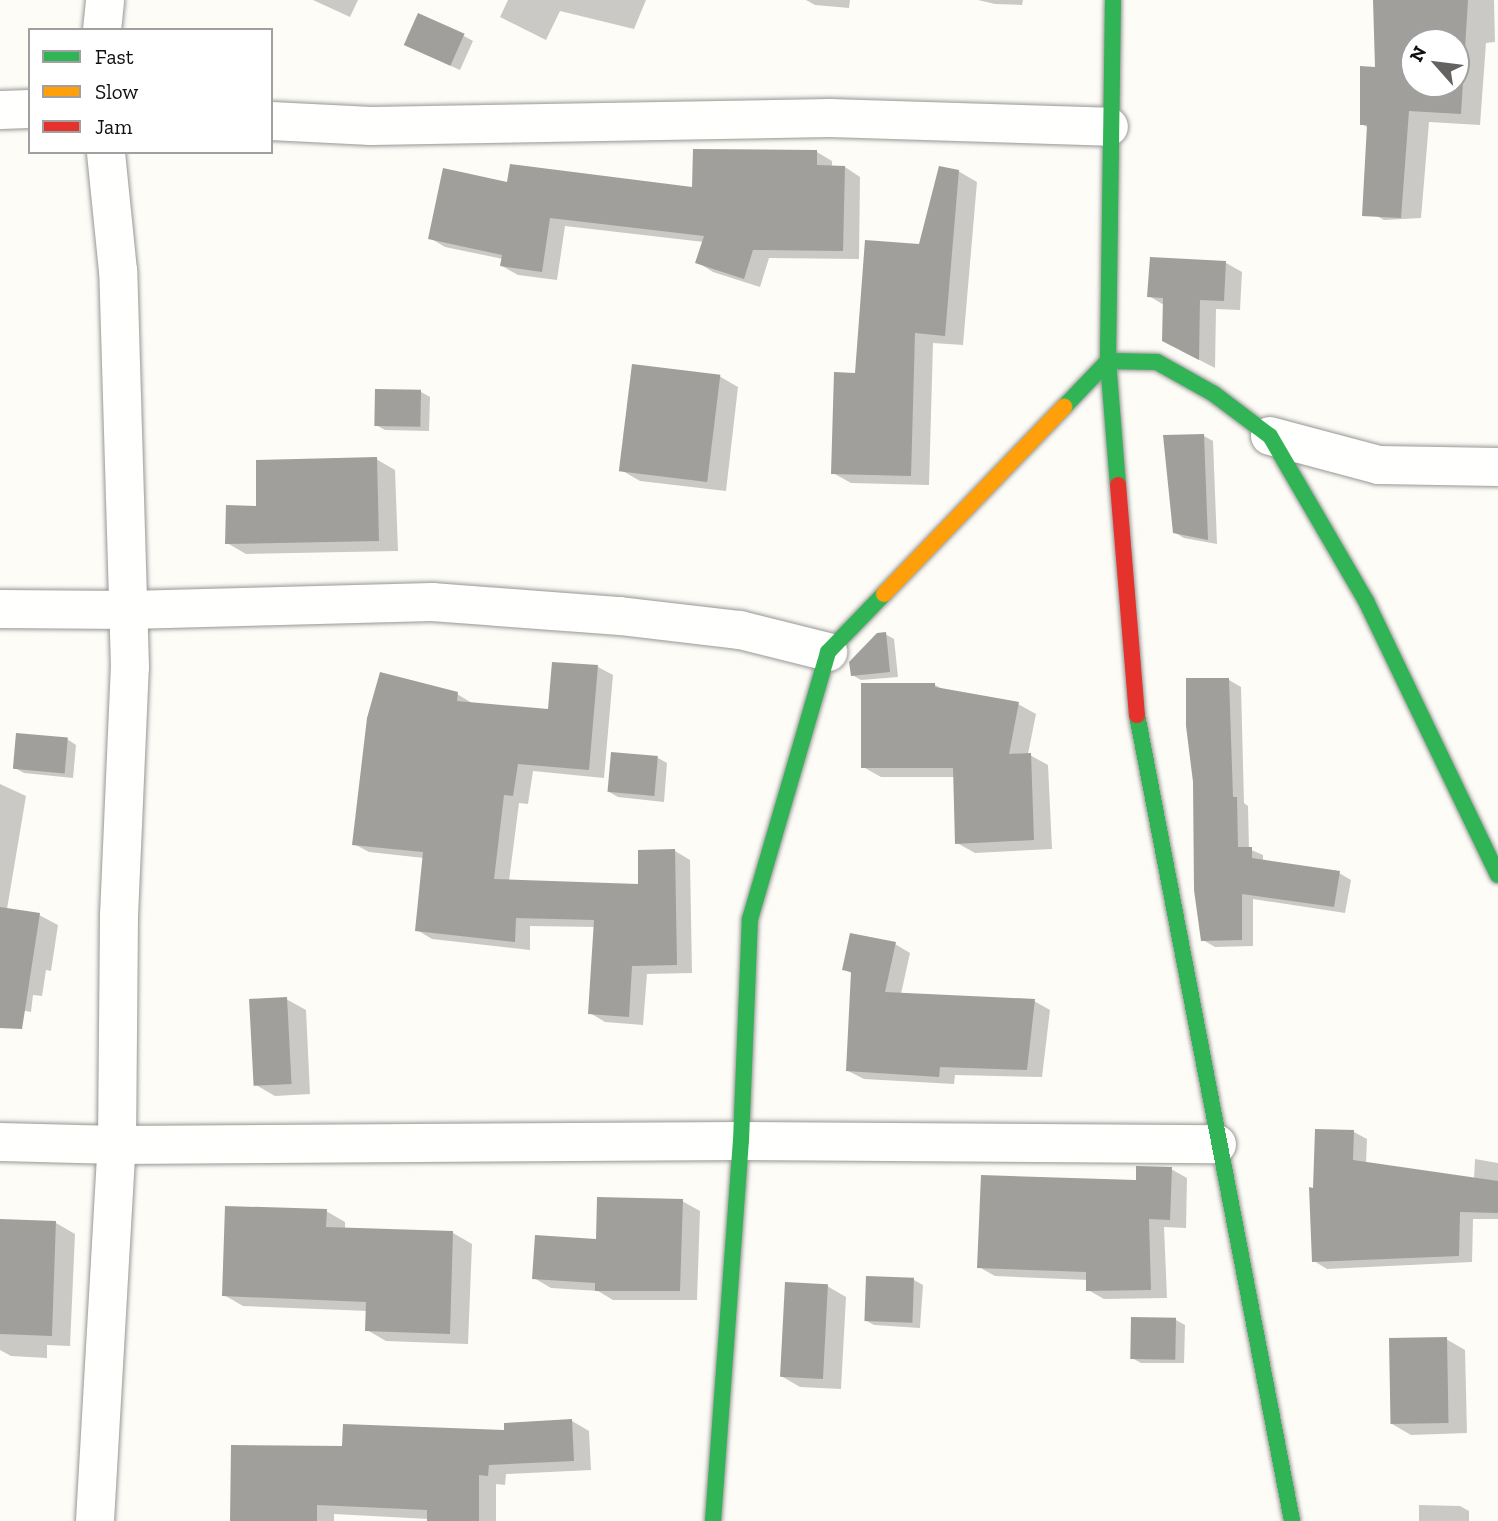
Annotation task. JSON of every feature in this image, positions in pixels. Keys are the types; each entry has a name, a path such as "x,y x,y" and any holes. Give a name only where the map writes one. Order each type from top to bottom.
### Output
{"street":[{"path":"102,28 105,0"},
{"path":"1112,0 1108,361 1138,732 1292,1521"},
{"path":"0,110 28,109"},
{"path":"273,121 371,126 830,118 1109,127"},
{"path":"95,1521 117,1145 118,916 129,610 118,271 106,154"},
{"path":"713,1521 741,1141 750,919 828,652 1108,361 1157,362 1214,394 1270,436 1380,465 1498,467"},
{"path":"1270,436 1366,601 1498,875"},
{"path":"0,609 129,610 432,602 620,616 740,630 828,652"},
{"path":"0,1142 117,1145 741,1141 1217,1144"}],"building":[{"path":"1373,0 1468,0 1466,28 1400,28 1400,98 1462,98 1461,114 1409,111 1401,218 1362,216 1367,125 1360,125 1360,66 1375,67"},
{"path":"418,13 465,34 450,66 404,45"},
{"path":"693,149 817,150 817,165 845,166 843,251 753,250 744,279 695,263 704,236 550,218 542,272 500,266 502,255 428,239 443,168 507,182 510,164 692,187"},
{"path":"939,166 959,170 945,336 915,333 911,476 831,474 834,372 855,373 865,240 919,244"},
{"path":"1150,257 1226,261 1224,301 1200,300 1199,360 1162,341 1163,298 1147,297"},
{"path":"632,364 720,375 707,482 619,471"},
{"path":"375,389 421,390 420,427 374,426"},
{"path":"1204,434 1208,540 1173,533 1163,435"},
{"path":"377,457 379,541 225,544 226,505 256,506 256,460"},
{"path":"886,632 890,672 851,676 849,662 877,633"},
{"path":"552,662 598,665 589,770 518,764 513,796 504,795 494,879 638,884 638,850 675,849 677,965 632,966 629,1017 588,1014 594,920 516,918 515,942 415,931 423,852 352,845 367,718 380,672 458,692 457,701 548,709"},
{"path":"1186,678 1229,678 1233,797 1237,797 1238,847 1252,847 1252,858 1340,871 1334,907 1242,894 1242,940 1201,941 1194,890 1193,782 1186,726"},
{"path":"861,683 935,683 935,687 1019,702 1009,754 1031,753 1034,840 955,844 953,768 861,768"},
{"path":"16,733 68,738 65,773 13,769"},
{"path":"611,752 658,756 654,796 608,792"},
{"path":"0,907 40,913 22,1029 0,1028"},
{"path":"850,933 896,942 885,992 1035,999 1027,1070 940,1067 939,1077 846,1071 851,972 842,970"},
{"path":"287,997 292,1084 254,1086 249,999"},
{"path":"1315,1129 1354,1130 1353,1160 1498,1181 1498,1213 1460,1212 1459,1256 1312,1262 1309,1187 1313,1188"},
{"path":"1136,1166 1172,1167 1170,1220 1149,1219 1151,1290 1086,1291 1086,1272 977,1268 981,1175 1136,1180"},
{"path":"597,1197 683,1199 680,1291 595,1291 595,1283 532,1279 535,1235 596,1239"},
{"path":"225,1206 327,1209 326,1227 453,1231 450,1334 365,1331 366,1302 222,1296"},
{"path":"0,1219 56,1221 52,1336 0,1334"},
{"path":"866,1276 914,1278 912,1323 864,1321"},
{"path":"785,1282 828,1284 823,1379 780,1377"},
{"path":"1131,1317 1176,1318 1175,1360 1130,1359"},
{"path":"1447,1337 1449,1423 1391,1424 1389,1338"},
{"path":"572,1419 574,1461 489,1465 488,1476 479,1475 479,1521 427,1521 427,1510 317,1505 317,1521 230,1521 231,1445 342,1446 343,1424 504,1430 504,1423"}],"traffic: fast":[{"path":"1113,0 1108,361 1118,485"},
{"path":"1064,407 1108,361 1157,362 1214,394 1270,436 1366,601 1498,875"},
{"path":"713,1521 741,1141 750,919 828,652 884,594"},
{"path":"1137,715 1292,1521"}],"traffic: slow":[{"path":"884,594 1064,407"}],"traffic: jam":[{"path":"1118,485 1137,715"}]}
